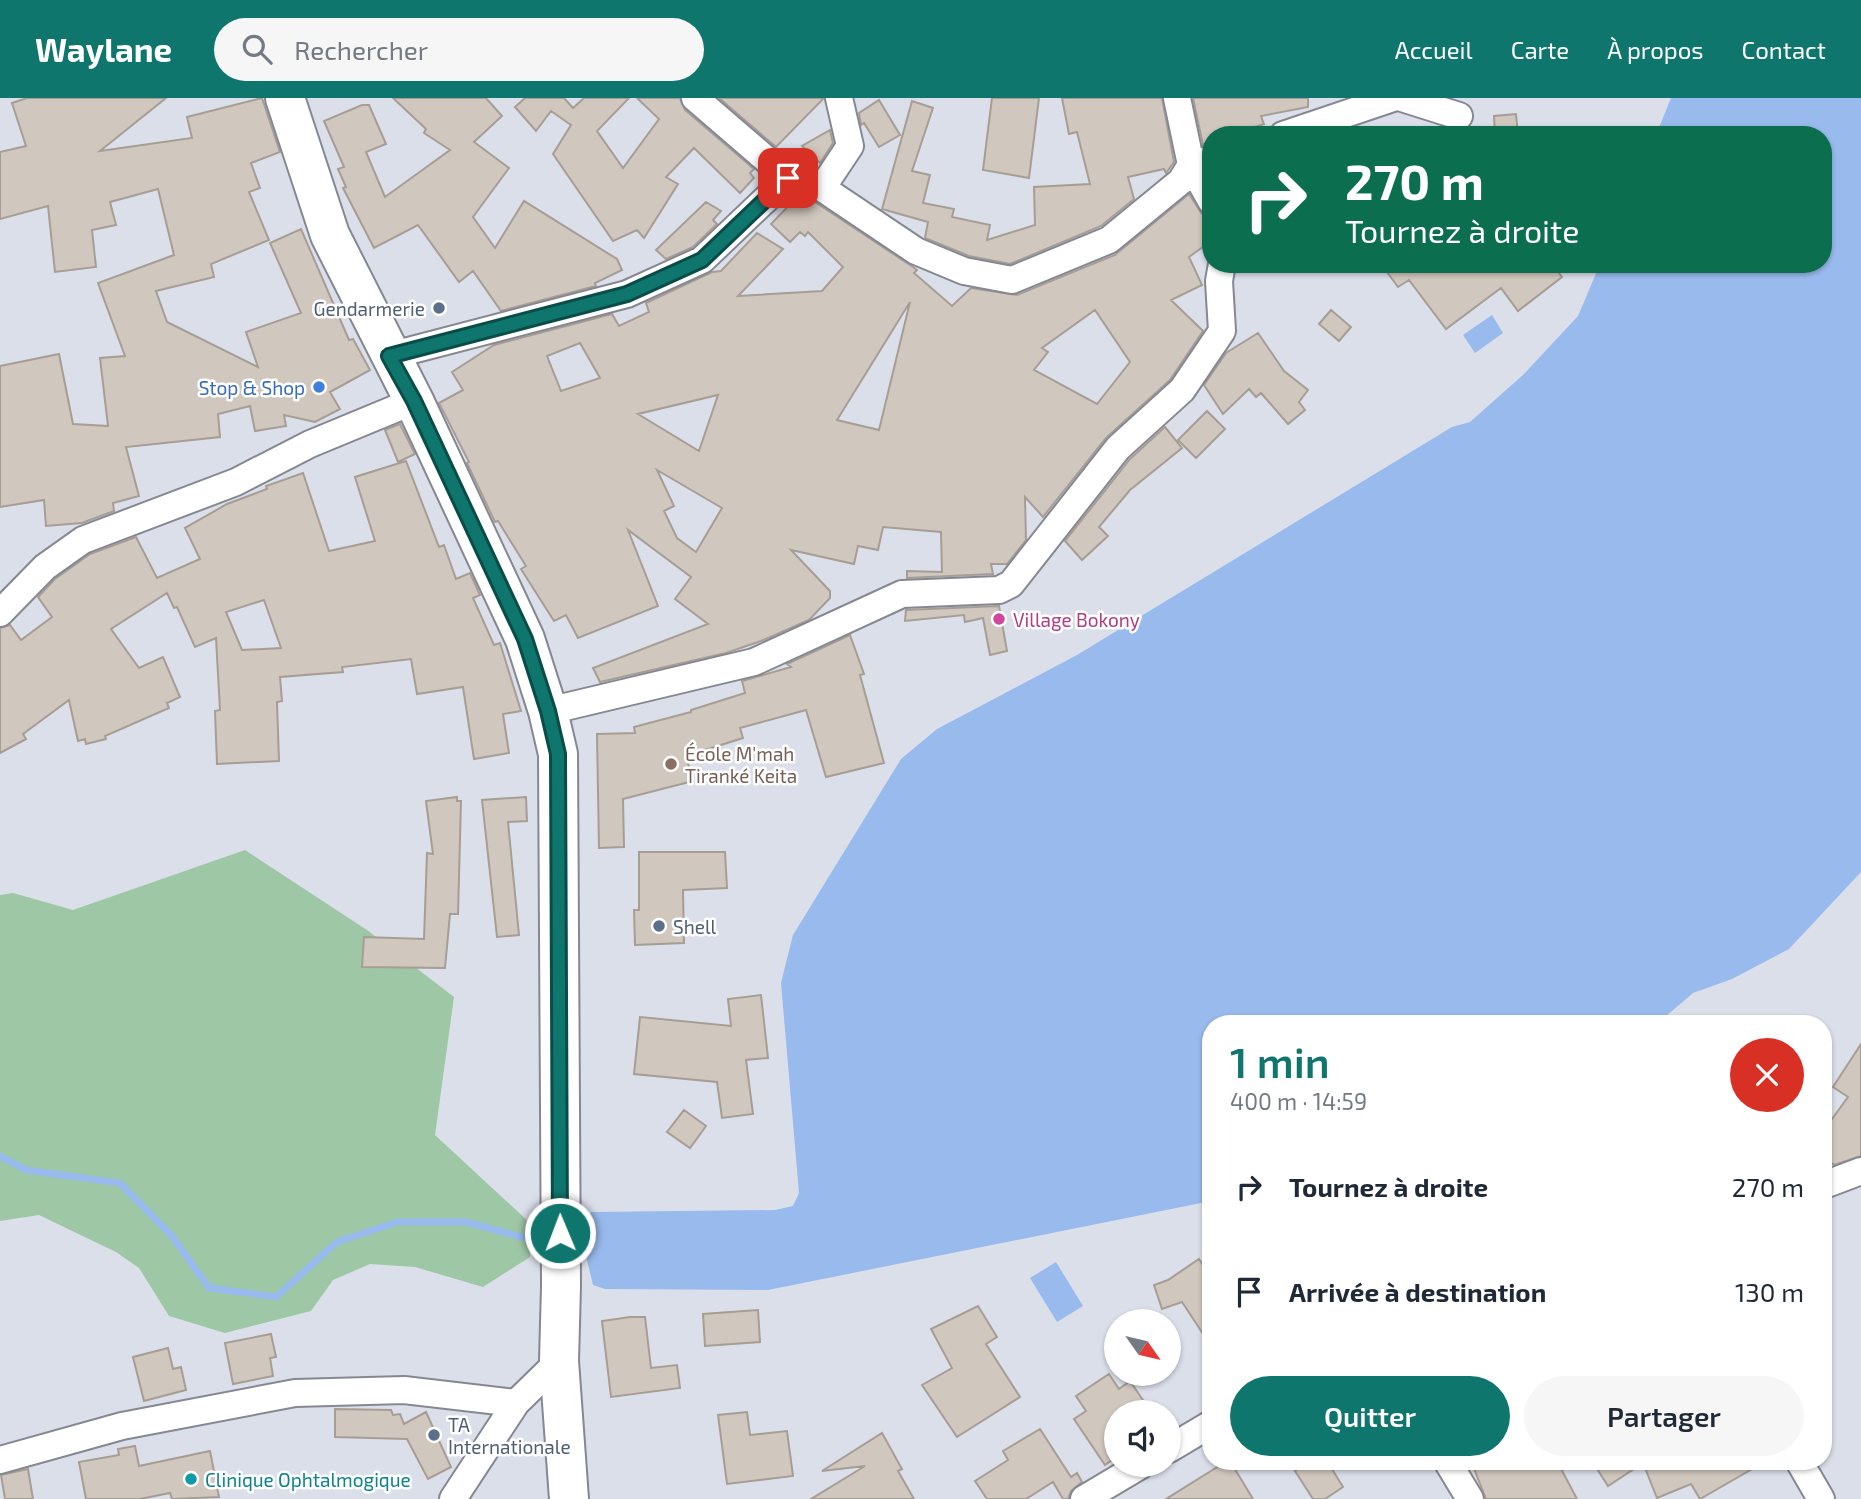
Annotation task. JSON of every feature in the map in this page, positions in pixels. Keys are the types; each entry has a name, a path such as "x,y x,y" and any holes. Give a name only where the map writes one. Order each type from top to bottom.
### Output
{"main road":[{"path":"285,98 330,235 414,401 525,639 548,711 558,754 561,1286 559,1361 569,1499"}],"street":[{"path":"695,98 788,178 822,188 916,251 964,271 1012,280 1109,240 1201,162 1177,98"},
{"path":"822,188 849,146 839,98"},
{"path":"1310,126 1393,98"},
{"path":"1402,98 1459,116"},
{"path":"389,356 627,294 702,260 788,178"},
{"path":"548,711 754,662 902,594 999,590 1011,584 1118,448 1182,390 1222,331 1220,273"},
{"path":"0,612 45,567 83,540 236,482 310,444 414,401"},
{"path":"1832,1182 1861,1171"},
{"path":"453,1499 516,1403 559,1361"},
{"path":"0,1460 122,1426 295,1393 404,1390 516,1403"},
{"path":"1181,1441 1202,1429"},
{"path":"1452,1470 1470,1499"},
{"path":"1804,1470 1821,1499"},
{"path":"1098,1495 1124,1477"}],"green space":[{"path":"245,850 367,930 454,997 435,1135 530,1223 530,1257 483,1287 415,1267 370,1264 333,1280 311,1311 225,1333 169,1316 139,1268 116,1252 39,1215 0,1221 0,895 13,893 73,910"}],"water":[{"path":"1671,98 1861,98 1861,872 1789,949 1732,979 1693,993 1667,1015 1202,1015 1202,1203 768,1290 605,1289 593,1285 583,1243 584,1216 592,1212 775,1210 793,1206 799,1193 781,983 793,935 901,759 937,729 1077,655 1452,427 1470,422 1523,375 1578,316 1596,273 1832,273 1832,126 1660,126"},
{"path":"1492,315 1503,333 1475,353 1463,335"},
{"path":"1056,1262 1083,1306 1057,1322 1030,1278"}],"building":[{"path":"27,98 166,98 100,151 192,138 187,117 262,98 280,152 251,163 260,188 249,192 269,240 211,264 214,277 156,291 167,322 258,367 246,332 301,313 270,243 301,229 349,340 353,339 370,370 330,392 340,409 315,422 284,415 286,426 255,431 250,406 218,414 220,437 126,447 139,496 113,503 114,511 82,523 46,526 44,500 0,507 0,366 59,354 73,424 108,426 100,358 125,356 98,283 174,255 158,189 110,202 116,225 92,230 96,267 55,272 48,206 0,219 0,152 26,146 12,103"},
{"path":"393,98 486,98 502,116 474,142 509,168 473,217 495,248 524,201 617,259 622,270 595,283 596,286 501,311 473,271 459,282 418,225 374,248 343,188 346,187 338,169 344,167 324,121 362,105 369,105 386,144 366,152 385,197 450,150 424,133 426,129"},
{"path":"525,98 564,98 573,108 584,98 629,98 597,131 623,168 659,119 637,98 680,98 685,110 754,169 750,173 754,178 740,193 694,148 666,177 678,184 644,238 637,230 613,241 553,154 571,125 551,111 536,131 515,107"},
{"path":"719,98 824,98 776,147"},
{"path":"992,98 1039,98 1029,178 983,170"},
{"path":"1062,98 1162,98 1174,162 1166,173 1164,169 1128,177 1134,199 1101,226 1010,264 969,256 925,238 928,222 882,209 912,101 933,108 912,171 930,175 923,203 954,209 952,217 990,225 987,240 1035,225 1034,187 1090,184 1077,132 1069,134"},
{"path":"1193,98 1308,98 1308,107 1261,116 1264,124 1258,126 1202,126 1202,140"},
{"path":"879,100 900,135 879,147 864,123 861,125 859,113"},
{"path":"1516,114 1517,126 1495,126 1494,116"},
{"path":"830,130 833,143 820,163 802,146"},
{"path":"1189,194 1202,214 1202,248 1189,257 1202,285 1171,300 1203,331 1170,380 1106,438 1043,517 1025,497 1026,540 1007,564 991,564 993,574 907,578 907,571 942,572 941,532 883,527 878,550 858,546 854,564 791,550 830,591 830,598 809,620 726,653 600,682 593,668 708,624 675,599 691,577 628,530 658,606 578,638 566,615 554,621 521,569 526,566 498,521 495,522 439,403 463,390 452,372 494,345 612,314 619,326 649,312 646,303 712,272 721,271 757,233 783,249 738,296 822,291 843,267 808,232 805,236 800,232 790,242 771,224 797,197 815,202 913,267 917,270 914,273 952,306 971,288 1017,295 1115,255","holes":["910,302 879,430 837,420","1095,310 1130,362 1097,404 1034,370 1048,352 1042,348","580,343 600,378 561,391 547,356","718,395 699,451 638,414","657,470 722,508 696,552 677,538 664,511 674,506"]},
{"path":"706,202 721,211 713,220 717,224 693,247 666,259 656,250"},
{"path":"1388,273 1559,273 1562,277 1518,311 1501,288 1446,329 1409,280 1398,287"},
{"path":"1331,310 1351,327 1339,341 1319,324"},
{"path":"1258,333 1284,371 1308,390 1299,402 1305,410 1288,424 1261,393 1256,397 1249,389 1223,414 1204,385 1226,353"},
{"path":"1207,411 1225,429 1196,458 1178,440"},
{"path":"400,424 415,454 398,462 385,430"},
{"path":"1165,427 1182,448 1130,490 1099,527 1108,536 1082,560 1065,541 1130,459"},
{"path":"406,461 439,547 444,545 456,579 470,573 480,595 473,598 494,645 500,643 521,711 503,714 509,753 474,759 463,687 417,694 411,659 342,667 343,672 280,677 282,701 277,702 279,761 217,764 215,711 220,710 216,638 195,647 177,607 174,608 167,593 111,629 139,668 163,657 180,697 167,703 169,708 105,736 106,739 86,744 85,739 78,741 69,700 23,734 26,739 0,753 0,628 10,625 21,640 52,617 38,597 55,579 90,554 136,537 157,578 200,559 185,528 227,504 303,473 329,551 375,541 355,477","holes":["264,600 281,648 242,650 226,612"]},
{"path":"999,606 1007,651 990,655 983,618 965,622 964,615 905,621 906,610"},
{"path":"850,635 864,674 860,675 884,763 826,777 806,710 740,728 743,738 686,756 693,781 623,799 624,847 599,848 597,734 635,733 634,727 691,712 745,693 742,681 791,667 787,664"},
{"path":"457,797 457,801 461,801 458,914 450,914 445,968 362,967 364,937 424,939 427,853 433,854 426,801"},
{"path":"526,797 527,821 508,822 519,935 497,937 482,800"},
{"path":"639,852 725,852 727,888 683,890 684,943 635,945 634,910 639,910"},
{"path":"761,995 768,1058 746,1060 753,1114 722,1118 717,1082 634,1074 640,1017 731,1026 728,999"},
{"path":"1861,1044 1861,1156 1834,1165 1832,1119 1848,1097 1833,1087"},
{"path":"684,1110 706,1126 690,1148 667,1132"},
{"path":"1199,1259 1202,1264 1202,1332 1182,1302 1162,1309 1154,1285 1168,1280"},
{"path":"978,1306 997,1337 986,1344 1020,1397 957,1437 922,1385 952,1368 931,1329"},
{"path":"758,1310 760,1342 705,1346 703,1314"},
{"path":"645,1317 651,1368 677,1365 680,1388 611,1397 602,1321"},
{"path":"271,1334 276,1357 270,1358 273,1376 233,1384 225,1343"},
{"path":"168,1348 173,1369 181,1367 186,1390 144,1401 133,1357"},
{"path":"1104,1377 1104,1386 1117,1386 1119,1389 1133,1386 1143,1400 1104,1400 1104,1464 1074,1419 1086,1411 1076,1396"},
{"path":"335,1409 391,1410 393,1415 400,1414 404,1424 426,1412 451,1467 428,1479 407,1439 335,1437"},
{"path":"747,1412 750,1435 787,1431 793,1476 727,1484 718,1415"},
{"path":"1040,1429 1071,1477 1077,1473 1082,1482 1071,1491 1068,1499 1063,1499 1053,1482 1026,1499 987,1499 975,1481 1008,1460 1003,1451"},
{"path":"882,1433 902,1469 898,1471 914,1499 811,1499 865,1466 822,1471"},
{"path":"135,1446 139,1466 210,1451 219,1497 172,1499 170,1493 140,1499 86,1499 79,1462 119,1455 118,1449"},
{"path":"28,1469 33,1499 5,1499 1,1475"},
{"path":"1213,1470 1235,1470 1253,1499 1166,1499"},
{"path":"1333,1470 1343,1487 1325,1499 1313,1499 1295,1471"},
{"path":"1475,1470 1562,1470 1577,1499 1486,1499"},
{"path":"1598,1470 1632,1470 1608,1486"},
{"path":"1646,1470 1750,1470 1700,1499 1691,1484 1657,1498"}],"waterway":[{"path":"0,1156 26,1170 120,1183 172,1236 209,1288 276,1297 337,1242 397,1222 466,1222 533,1240 549,1241"}],"place":[{"name":"Gendarmerie","path":"439,308"},
{"name":"Stop & Shop","path":"319,387"},
{"name":"Village Bokony","path":"999,619"},
{"name":"École M'mah Tiranké Keita","path":"671,764"},
{"name":"Shell","path":"659,926"},
{"name":"TA Internationale","path":"434,1435"},
{"name":"Clinique Ophtalmogique","path":"191,1479"}],"route":[{"path":"560,1233 558,754 548,711 525,639 414,401 389,356 627,294 702,260 788,178"}]}
